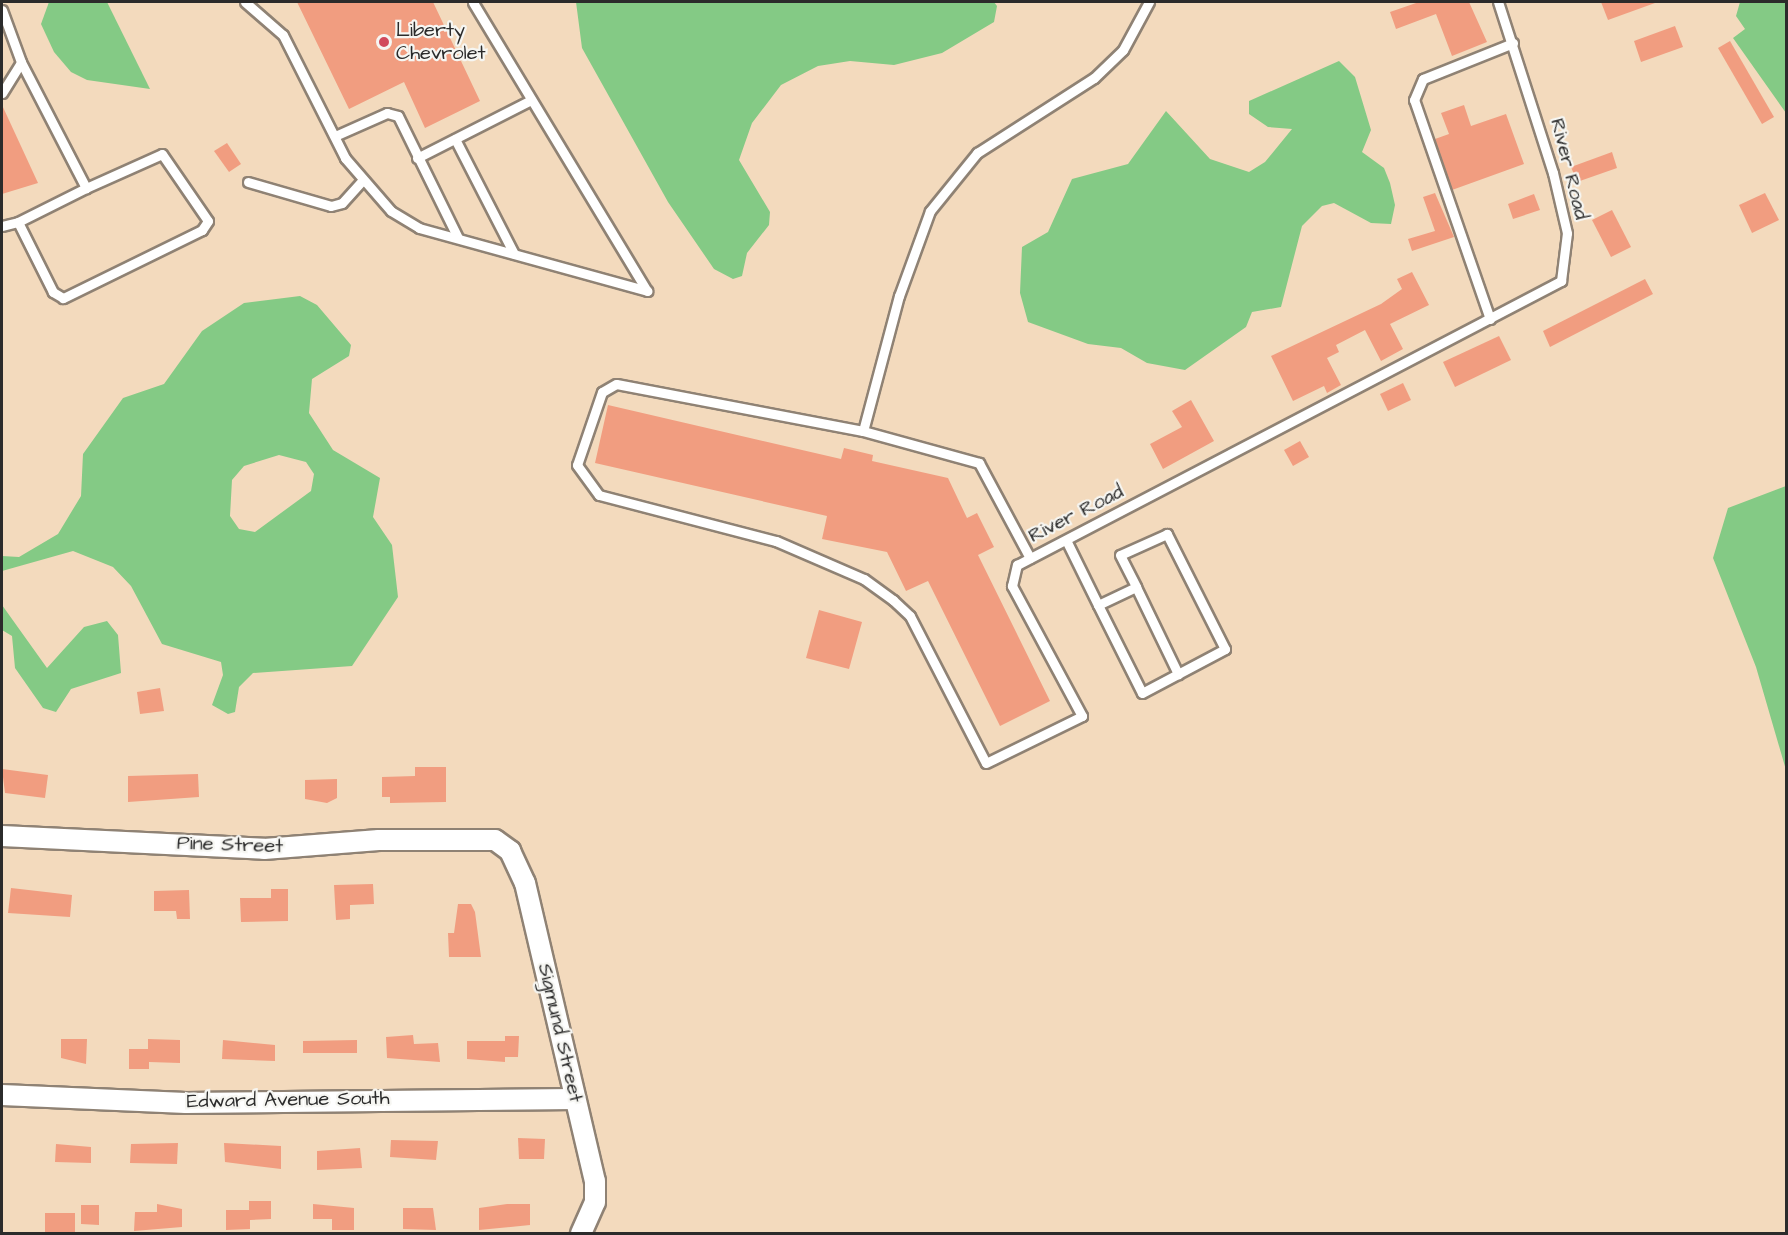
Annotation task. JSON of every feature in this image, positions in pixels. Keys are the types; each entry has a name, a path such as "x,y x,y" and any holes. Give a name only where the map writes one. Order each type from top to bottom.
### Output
{"street":[{"name":"Pine Street","path":"2,836 264,849 379,840 495,840"},
{"name":"Sigmund Street","path":"495,840 510,851 525,883 595,1181 595,1202 581,1233"},
{"name":"Edward Avenue South","path":"2,1095 186,1103 575,1099"}],"lane":[{"path":"245,2 283,35 335,136 362,181 407,222 647,291 473,2"},
{"path":"863,431 899,296 930,211 977,153 1094,78 1123,50 1149,2"},
{"name":"River Road","path":"1030,558 979,463 863,431 616,384 602,392 577,465 599,495 776,541 864,579 910,616 986,763 1082,716 1012,586 1017,566 1561,281 1567,233 1498,2"},
{"path":"2,10 21,62 86,188"},
{"path":"1490,319 1414,100 1423,79 1512,43"},
{"path":"2,93 21,62"},
{"path":"417,158 531,100"},
{"path":"335,136 394,114 458,238"},
{"path":"455,139 514,254"},
{"path":"2,226 18,222 162,154 208,224 63,298 53,292 18,222"},
{"path":"248,182 334,206 362,181"},
{"path":"1066,540 1142,693 1178,674 1225,649 1167,534 1120,555 1178,674"},
{"path":"1098,604 1136,587"}],"green space":[{"path":"49,2 107,2 150,89 87,80 71,72 54,52 41,24"},
{"path":"576,2 994,2 997,6 994,22 942,53 894,65 850,61 818,66 781,85 752,123 739,160 770,212 769,225 747,253 742,276 733,279 714,269 668,202 582,48"},
{"path":"1740,2 1786,2 1786,113 1733,38 1745,29 1736,16"},
{"path":"1339,61 1355,77 1371,130 1362,152 1384,168 1390,183 1395,205 1391,224 1371,223 1334,203 1322,206 1302,226 1281,307 1252,312 1246,327 1185,370 1147,363 1121,348 1088,344 1028,322 1020,293 1022,247 1048,232 1072,179 1128,164 1166,111 1210,159 1249,172 1265,162 1292,129 1268,127 1249,114 1249,101"},
{"path":"300,296 317,305 351,345 349,356 312,379 309,413 333,450 380,478 373,517 392,545 398,597 352,666 253,673 239,687 235,712 228,714 212,705 223,675 221,662 162,644 131,586 113,567 73,551 2,571 2,556 19,557 58,534 81,496 83,454 123,398 164,384 202,331 244,303","holes":["279,455 306,462 314,474 311,491 255,532 239,529 230,516 232,480 244,466"]},
{"path":"1786,486 1786,770 1756,667 1713,558 1728,508"},
{"path":"2,605 47,668 84,627 107,621 118,635 121,673 71,689 56,712 43,708 15,668 12,636 2,630"}],"building":[{"name":"Liberty Chevrolet","path":"297,2 433,2 480,101 425,128 404,82 349,109"},
{"path":"1419,2 1469,2 1487,42 1452,56 1436,14 1396,29 1390,12"},
{"path":"1601,2 1654,2 1655,3 1608,20"},
{"path":"1675,26 1683,47 1641,62 1634,41"},
{"path":"1730,41 1774,117 1762,124 1718,48"},
{"path":"2,105 38,183 2,194"},
{"path":"1464,105 1471,126 1506,114 1524,164 1452,190 1435,139 1449,134 1441,113"},
{"path":"227,143 241,164 229,172 214,151"},
{"path":"1612,152 1617,168 1577,182 1571,167"},
{"path":"1435,193 1454,237 1412,251 1408,239 1435,231 1423,197"},
{"path":"1765,193 1779,220 1752,233 1739,205"},
{"path":"1534,194 1540,210 1513,219 1508,204"},
{"path":"1612,210 1631,247 1611,257 1592,220"},
{"path":"1412,272 1429,305 1390,324 1403,349 1381,361 1365,330 1336,345 1339,352 1327,358 1341,385 1327,393 1324,386 1293,401 1271,356 1381,304 1402,289 1397,279"},
{"path":"1645,279 1653,294 1550,347 1543,331"},
{"path":"1499,336 1511,360 1455,387 1443,362"},
{"path":"1403,383 1411,400 1388,411 1380,394"},
{"path":"1191,400 1214,441 1163,469 1150,444 1182,427 1172,411"},
{"path":"608,405 841,459 844,448 873,455 872,461 948,478 967,518 977,513 994,547 978,555 1050,701 1000,726 928,581 906,591 887,552 822,539 827,516 595,463"},
{"path":"1300,441 1309,457 1293,466 1284,450"},
{"path":"819,610 862,622 849,669 806,658"},
{"path":"160,688 164,711 140,714 137,692"},
{"path":"415,767 446,767 446,802 390,803 390,797 382,797 382,777 415,776"},
{"path":"2,769 48,775 45,798 5,793"},
{"path":"198,774 199,797 128,802 128,776"},
{"path":"337,779 337,798 327,803 305,799 305,780"},
{"path":"373,884 374,904 350,905 350,919 336,920 334,885"},
{"path":"11,888 72,895 70,917 8,913"},
{"path":"271,889 288,889 288,921 241,922 240,898 271,898"},
{"path":"189,890 190,919 177,919 176,911 154,911 154,891"},
{"path":"458,904 471,904 475,912 481,957 449,957 448,933 454,933"},
{"path":"413,1035 414,1044 438,1043 440,1062 387,1058 386,1037"},
{"path":"505,1036 519,1036 518,1057 505,1057 505,1062 467,1059 467,1041 505,1041"},
{"path":"61,1039 87,1039 86,1064 61,1058"},
{"path":"148,1039 180,1040 180,1063 149,1062 149,1069 129,1069 129,1049 148,1049"},
{"path":"223,1040 275,1045 275,1061 222,1059"},
{"path":"357,1040 357,1053 303,1053 303,1041"},
{"path":"518,1138 545,1139 544,1159 519,1159"},
{"path":"391,1140 438,1141 436,1160 390,1157"},
{"path":"178,1143 177,1164 130,1163 131,1144"},
{"path":"224,1143 281,1146 281,1169 225,1162"},
{"path":"56,1144 91,1147 91,1163 55,1162"},
{"path":"360,1148 362,1168 317,1170 317,1151"},
{"path":"249,1201 271,1201 271,1219 250,1220 250,1229 226,1230 226,1210 249,1210"},
{"path":"157,1204 182,1209 182,1227 134,1231 135,1212 157,1212"},
{"path":"313,1204 354,1208 354,1230 332,1230 332,1219 313,1219"},
{"path":"530,1204 530,1225 479,1230 479,1208"},
{"path":"81,1205 99,1205 99,1225 81,1224"},
{"path":"403,1208 433,1208 436,1230 403,1229"},
{"path":"45,1213 75,1213 75,1233 45,1233"}],"place":[{"name":"Liberty Chevrolet","path":"384,42"}]}
